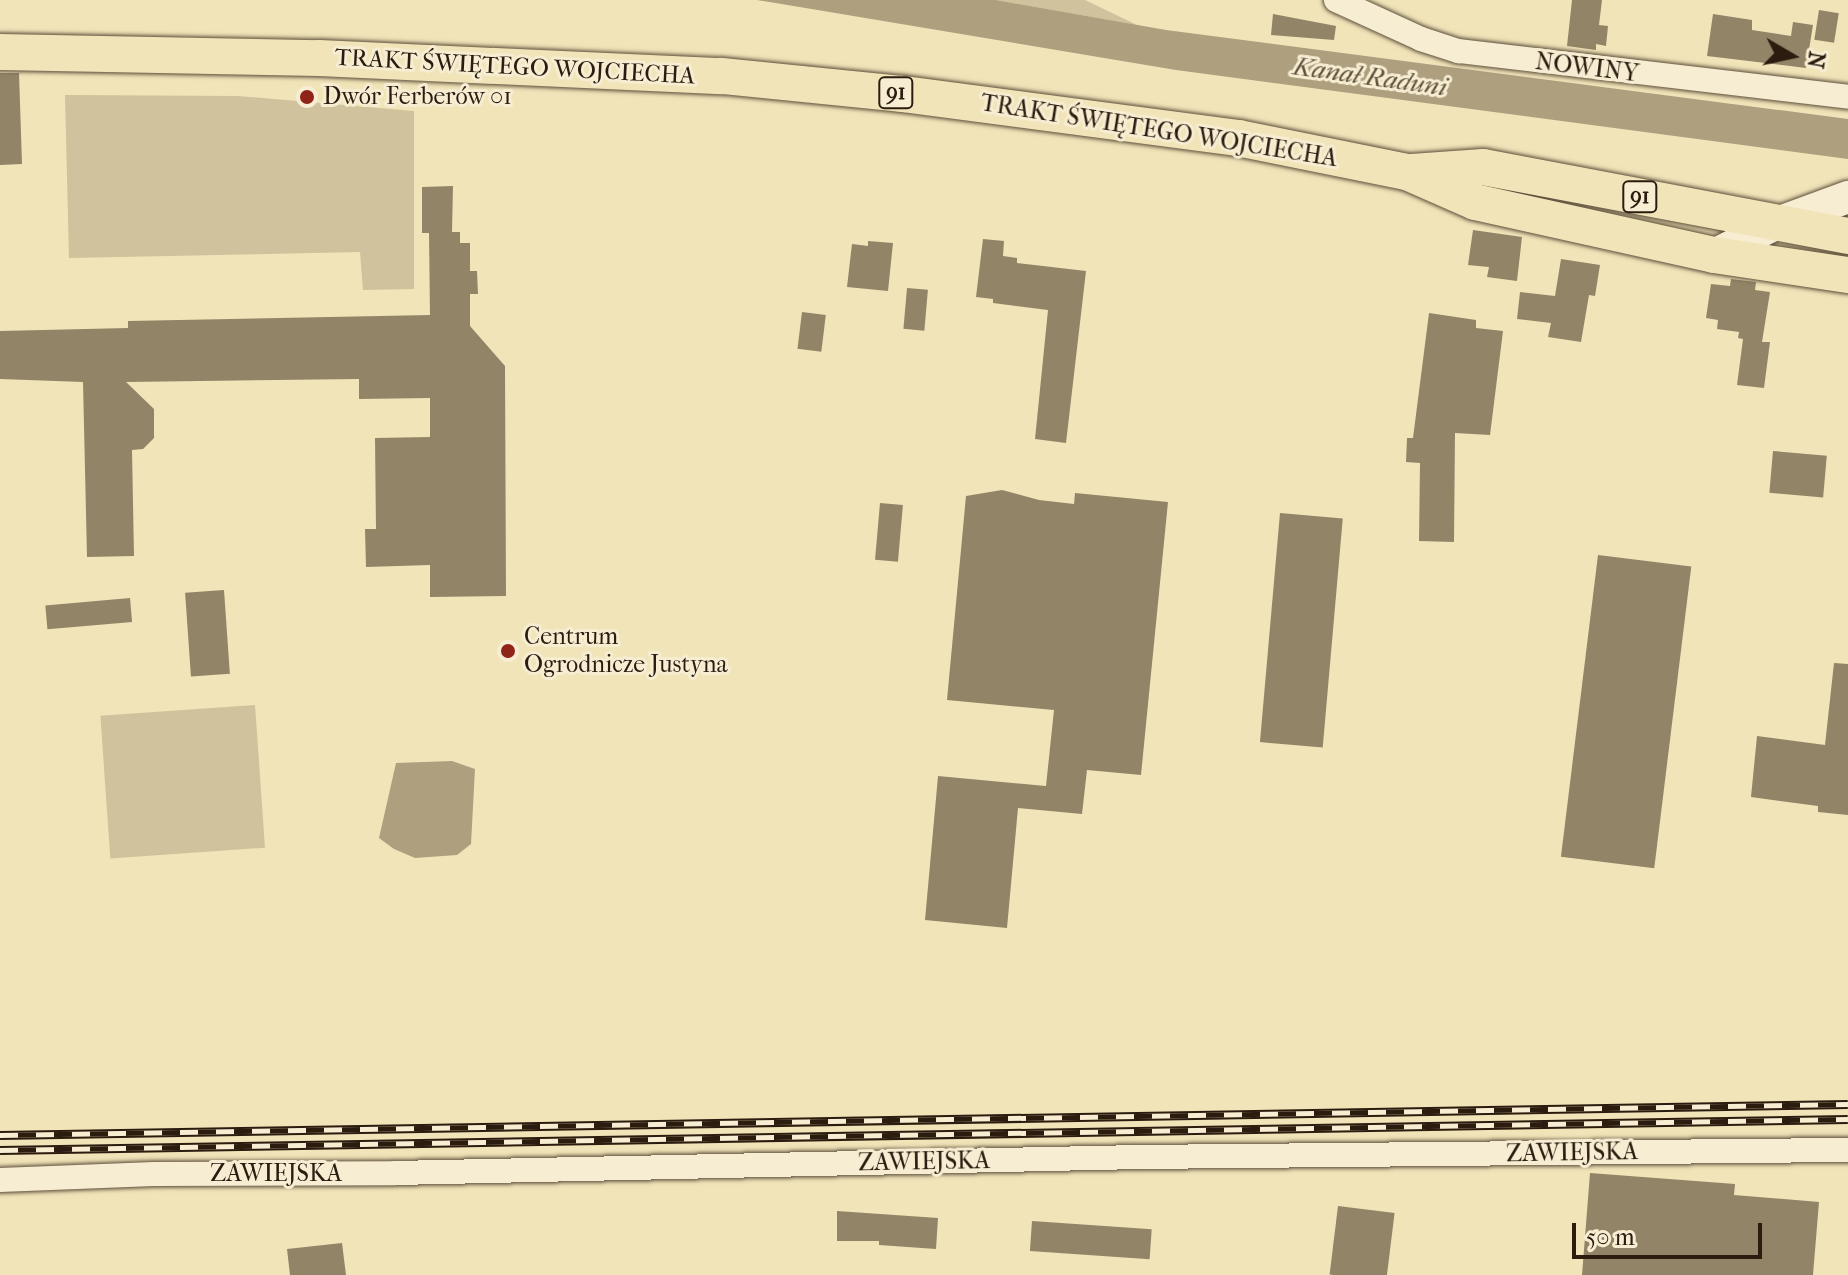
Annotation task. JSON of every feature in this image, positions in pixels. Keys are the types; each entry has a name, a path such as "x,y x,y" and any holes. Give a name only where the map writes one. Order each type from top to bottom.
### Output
{"main road":[{"name":"TRAKT ŚWIĘTEGO WOJCIECHA","path":"0,52 319,58 737,78 903,94 1223,136 1407,172 1475,202 1714,255 1848,275"},
{"name":"TRAKT ŚWIĘTEGO WOJCIECHA","path":"1407,172 1483,167 1848,236"},
{"path":"1714,255 1777,223 1848,197"}],"street":[{"name":"NOWINY","path":"1336,0 1421,39 1459,51 1848,97"},
{"name":"ZAWIEJSKA","path":"0,1180 154,1174 410,1173 1139,1157 1848,1150"}],"shaded area":[{"path":"996,0 1085,0 1137,25"},
{"path":"65,95 238,96 414,111 414,289 363,290 360,252 69,258"},
{"path":"255,705 265,848 110,858 100,716"}],"water":[{"name":"Kanał Raduni","path":"757,0 996,0 1166,30 1848,119 1848,159 1176,70"},
{"path":"452,761 475,769 471,844 457,855 415,858 379,838 396,763"}],"building":[{"path":"1572,0 1602,0 1599,25 1608,26 1606,46 1596,44 1596,50 1567,46"},
{"path":"1819,10 1839,13 1834,43 1814,40"},
{"path":"1273,14 1336,26 1334,40 1271,35"},
{"path":"1713,14 1752,20 1752,30 1791,36 1793,22 1813,25 1806,68 1707,56"},
{"path":"0,73 19,73 22,164 0,165"},
{"path":"453,186 452,232 460,232 460,243 470,243 470,271 477,271 478,294 470,294 470,326 505,366 506,596 430,597 430,565 366,567 365,529 376,529 375,438 430,437 430,398 359,399 359,379 126,382 154,409 154,438 143,449 132,450 134,556 87,557 83,382 0,379 0,331 128,328 128,321 430,315 429,233 422,233 422,187"},
{"path":"1473,230 1522,237 1517,281 1487,277 1489,267 1468,265"},
{"path":"983,239 1004,241 1003,256 1017,258 1017,263 1086,271 1066,443 1035,439 1048,310 993,303 993,299 976,297"},
{"path":"868,241 893,243 888,291 847,287 852,244 868,246"},
{"path":"1561,259 1600,265 1595,296 1589,295 1581,342 1548,337 1551,323 1517,319 1520,292 1555,296"},
{"path":"1731,279 1756,282 1755,290 1770,292 1762,342 1770,342 1764,388 1737,385 1743,339 1738,338 1739,332 1717,329 1718,320 1706,318 1711,284 1730,286"},
{"path":"907,288 928,290 924,331 903,329"},
{"path":"802,312 826,315 821,352 797,349"},
{"path":"1429,313 1476,320 1476,328 1503,331 1490,435 1455,433 1454,542 1419,541 1420,463 1406,462 1407,438 1413,438"},
{"path":"1773,451 1827,456 1823,498 1769,493"},
{"path":"1002,490 1039,500 1074,504 1075,493 1168,502 1141,775 1087,770 1082,814 1018,808 1007,928 925,920 938,776 1046,786 1054,710 947,700 966,496"},
{"path":"880,503 903,505 898,562 875,560"},
{"path":"1280,513 1343,518 1323,748 1260,742"},
{"path":"1598,555 1691,566 1654,868 1561,857"},
{"path":"224,590 230,674 191,677 185,593"},
{"path":"130,598 132,622 47,629 45,605"},
{"path":"1834,663 1848,664 1848,815 1818,812 1818,806 1751,797 1757,736 1825,745"},
{"path":"1590,1173 1735,1184 1734,1195 1819,1202 1813,1275 1582,1275"},
{"path":"1338,1206 1395,1213 1387,1275 1330,1274"},
{"path":"837,1211 938,1218 936,1249 879,1245 879,1241 837,1241"},
{"path":"1032,1221 1152,1229 1150,1259 1030,1251"},
{"path":"342,1243 346,1275 290,1275 287,1249"}],"railway":[{"path":"0,1135 1848,1104"},
{"path":"0,1150 1848,1119"}],"place":[{"name":"Dwór Ferberów 01","path":"307,97"},
{"name":"Centrum Ogrodnicze Justyna","path":"508,651"}]}
